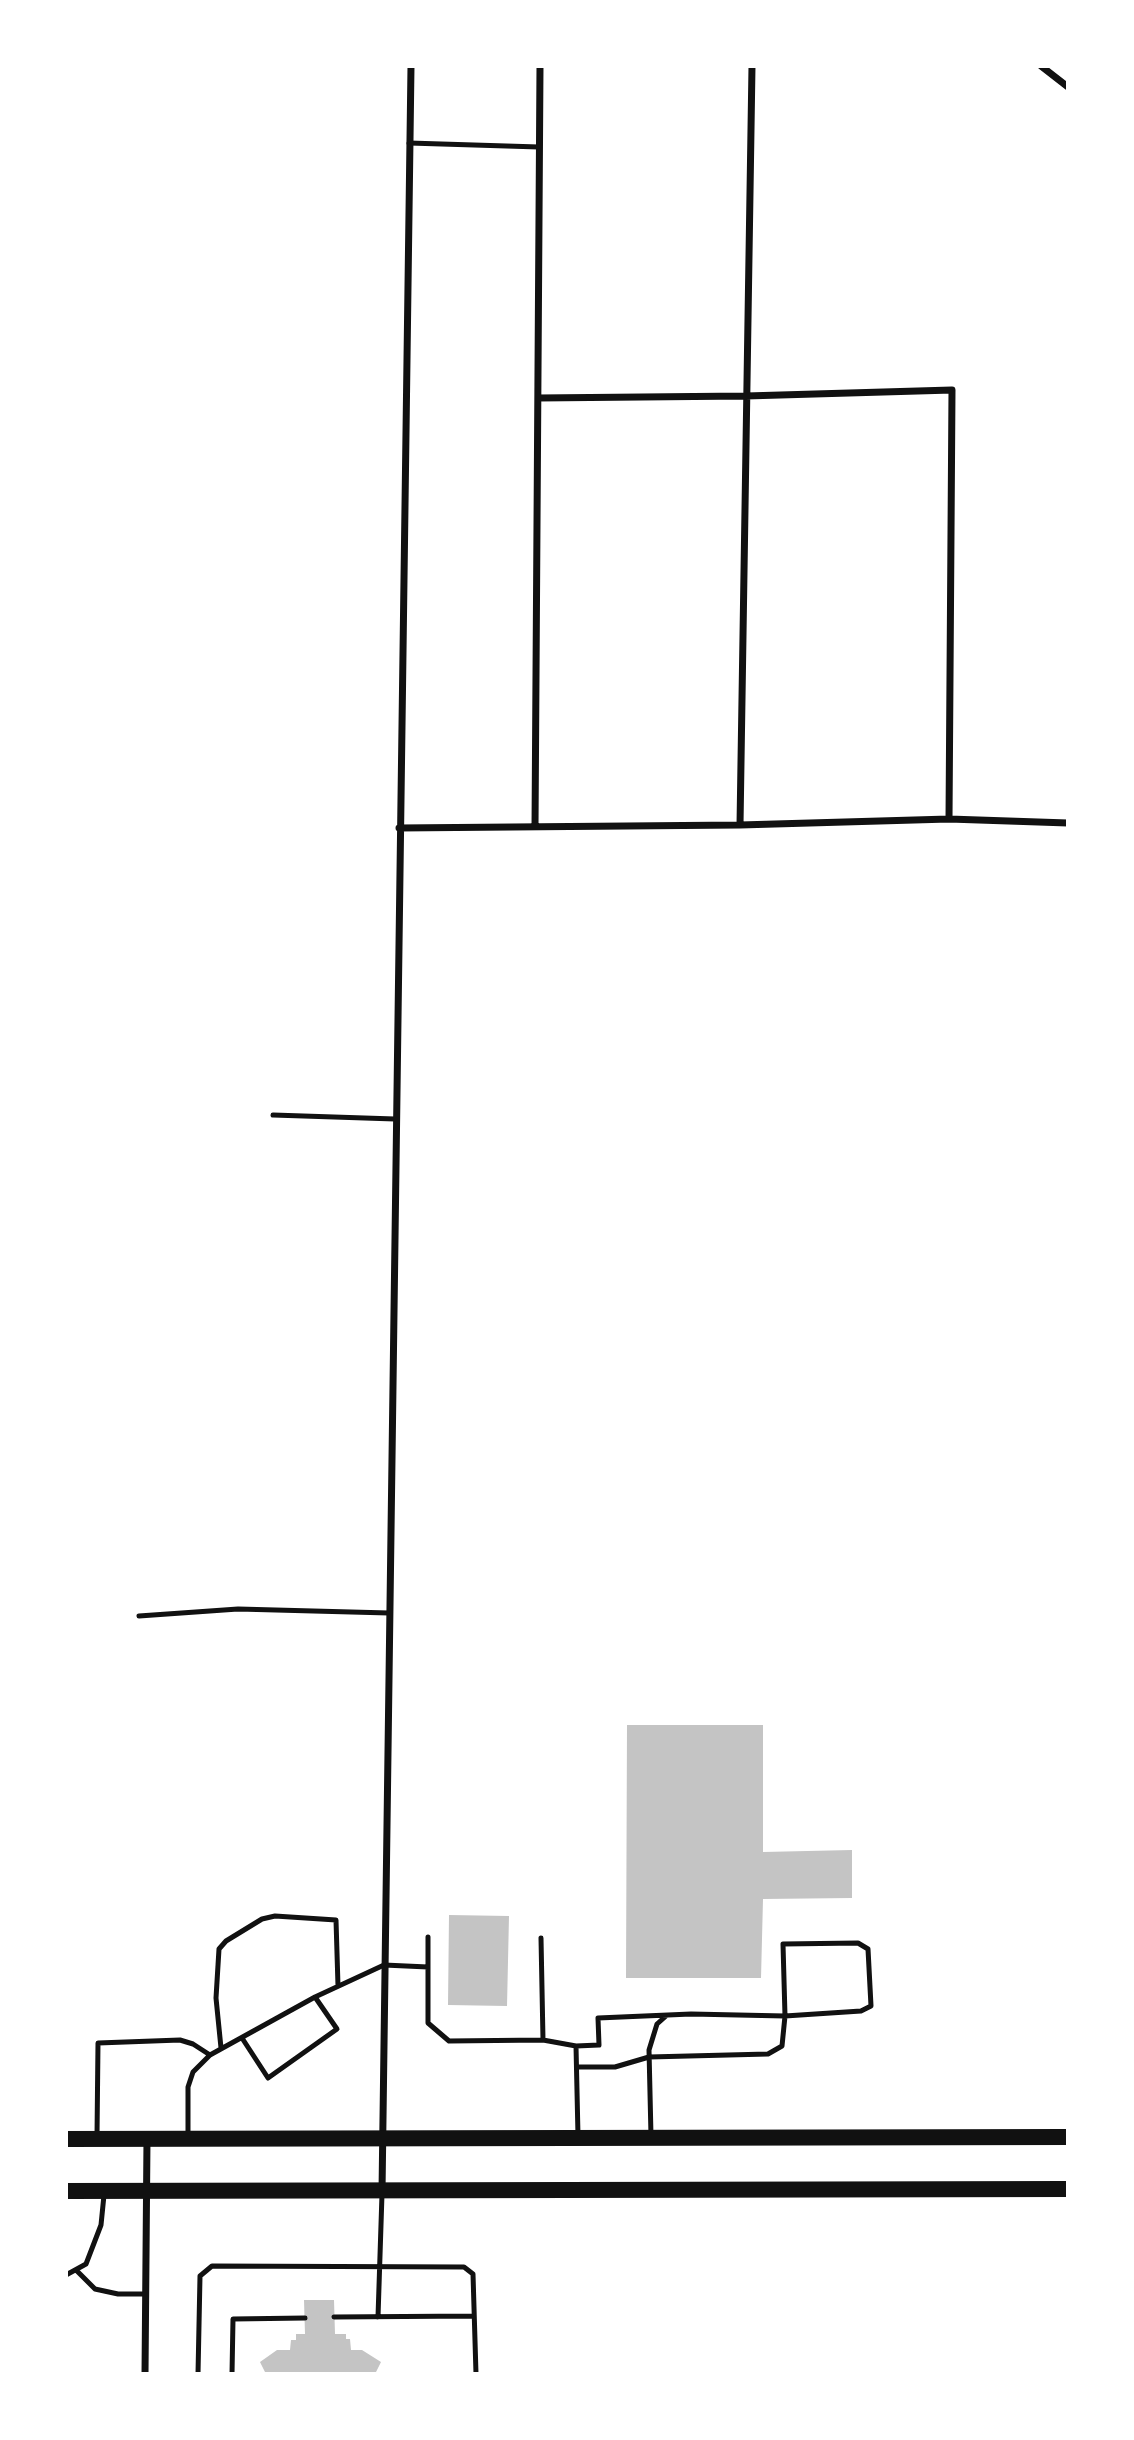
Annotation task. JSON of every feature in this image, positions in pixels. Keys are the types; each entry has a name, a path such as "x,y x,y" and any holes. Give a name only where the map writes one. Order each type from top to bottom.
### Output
{"main road":[{"path":"66,2139 383,2136 1068,2137"},
{"path":"66,2191 1068,2189"}],"street":[{"path":"382,2191 411,66"},
{"path":"535,827 540,66"},
{"path":"740,825 751,66"},
{"path":"1041,66 1068,86"},
{"path":"538,398 952,390 949,819"},
{"path":"399,828 740,825 949,819 1068,822"},
{"path":"145,2374 147,2138"}],"lane":[{"path":"409,143 539,147"},
{"path":"273,1115 395,1119"},
{"path":"139,1616 238,1609 389,1614"},
{"path":"221,2048 216,1998 219,1949 226,1941 262,1919 275,1916 336,1920 338,1986"},
{"path":"428,1937 428,2023 449,2041 543,2040 576,2046 599,2045 598,2018 691,2014 785,2016 861,2011 871,2006 868,1949 858,1943 783,1944 785,2016 782,2046 768,2054 649,2057 615,2067 577,2067"},
{"path":"541,1938 543,2040"},
{"path":"188,2138 188,2087 193,2072 210,2055 290,2015 315,1997 384,1965 428,1967"},
{"path":"242,2038 268,2078 337,2029 315,1997"},
{"path":"651,2136 649,2057 657,2024 666,2015"},
{"path":"97,2139 98,2043 180,2040 193,2044 210,2055"},
{"path":"305,2040 310,2048"},
{"path":"576,2046 578,2136"},
{"path":"284,2052 290,2062"},
{"path":"66,2276 86,2264 101,2225 104,2191"},
{"path":"378,2317 382,2191"},
{"path":"198,2374 200,2276 212,2266 464,2267 473,2274 476,2374"},
{"path":"77,2271 95,2289 118,2294 145,2294"},
{"path":"334,2317 474,2315"},
{"path":"232,2374 233,2319 305,2318"}],"building":[{"path":"627,1725 763,1725 763,1852 852,1850 852,1898 763,1899 761,1978 626,1978"},
{"path":"449,1915 509,1916 507,2006 448,2005"},
{"path":"304,2300 334,2300 335,2334 346,2334 346,2339 350,2339 351,2350 362,2350 381,2362 375,2374 266,2374 260,2362 277,2350 290,2350 291,2340 296,2340 296,2334 305,2334"}]}
